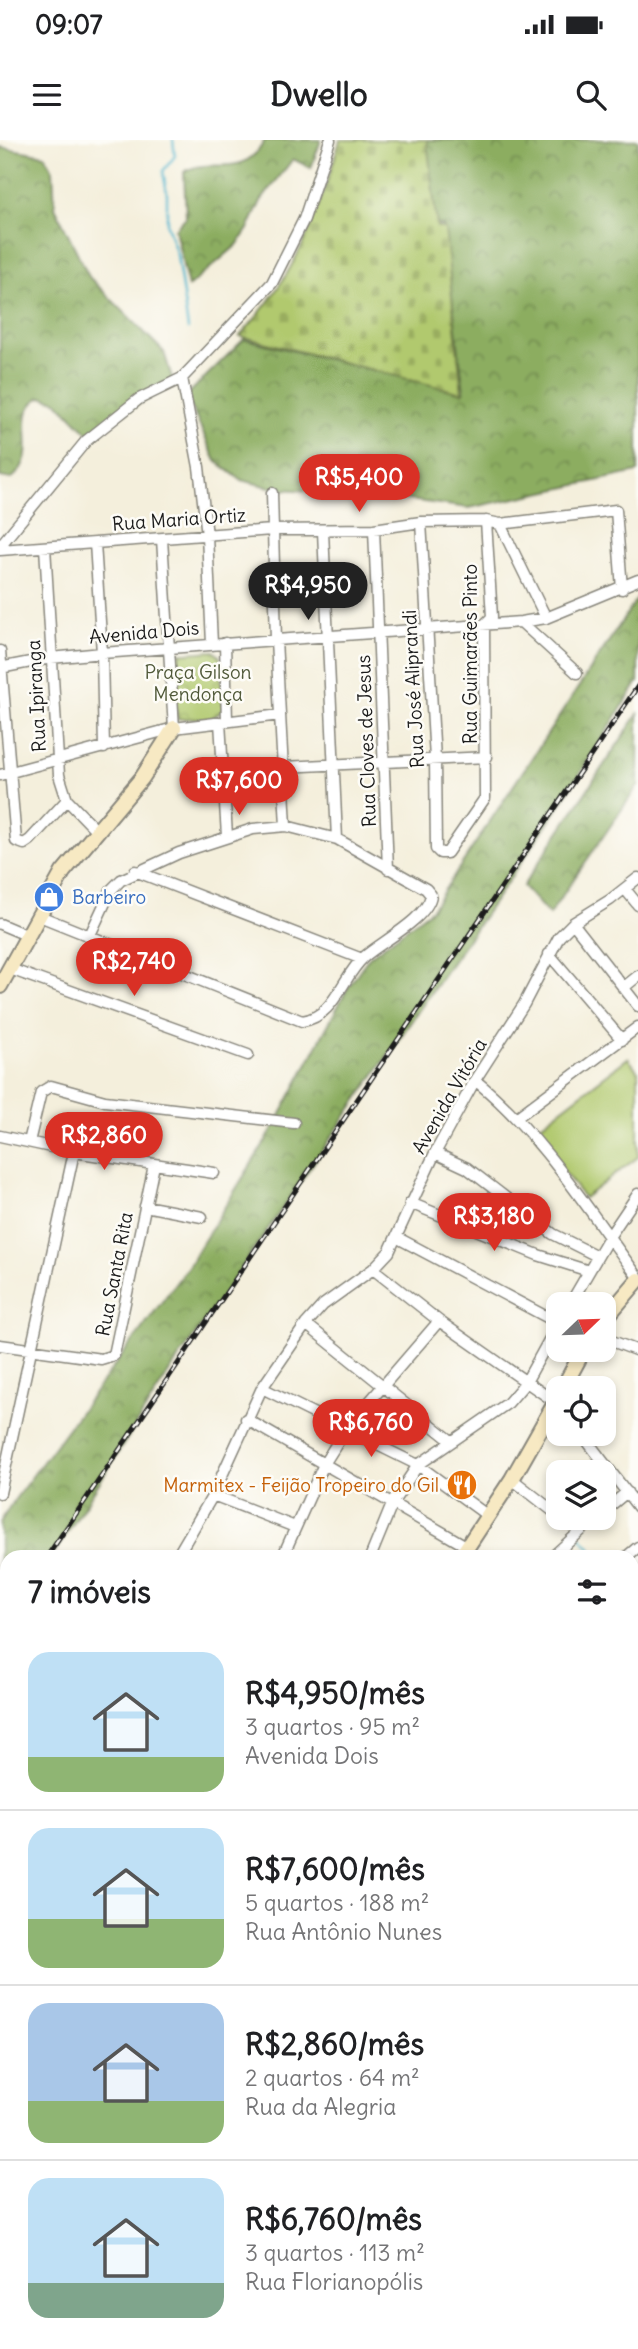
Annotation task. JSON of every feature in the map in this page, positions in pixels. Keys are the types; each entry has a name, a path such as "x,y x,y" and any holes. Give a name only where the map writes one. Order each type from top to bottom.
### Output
{"street":[{"path":"0,548 86,441 139,399 182,377 272,284 304,219 330,140"},
{"path":"182,377 200,467 207,535 212,644"},
{"path":"272,493 275,640 286,827"},
{"name":"Rua Maria Ortiz","path":"0,548 272,530 374,529 421,522 486,521 500,524 616,510 622,589"},
{"name":"Rua Guimarães Pinto","path":"440,853 447,853 485,798 487,757 484,625 492,617 486,521"},
{"name":"Rua José Aliprandi","path":"421,522 435,759 436,849 440,853"},
{"path":"500,524 546,618"},
{"name":"Rua Cloves de Jesus","path":"374,529 388,869"},
{"path":"323,531 336,764 337,839"},
{"path":"0,986 63,872 142,778 174,728 162,539"},
{"path":"94,543 102,653 104,748"},
{"name":"Rua Ipiranga","path":"45,547 57,760 67,800 96,830"},
{"name":"Avenida Dois","path":"1,668 51,658 102,653 521,622 546,618 622,589 638,580"},
{"path":"521,622 577,673"},
{"path":"225,643 227,835"},
{"path":"0,651 5,774 14,834 20,844 30,840 67,800"},
{"path":"5,774 174,728 280,715"},
{"path":"284,767 487,757"},
{"path":"37,915 302,1021 313,1020 323,1013 362,959 427,906 431,895 426,889 337,839 286,827 253,829 227,835 135,871 111,890 90,936"},
{"path":"135,871 362,959"},
{"name":"Avenida Vitória","path":"181,1550 213,1495 262,1388 306,1324 338,1291 383,1261 397,1237 410,1203 435,1153 475,1080 524,1004 549,954 573,923 638,878"},
{"path":"625,889 638,905"},
{"path":"573,923 638,1006"},
{"path":"0,924 26,936"},
{"path":"549,954 622,1040"},
{"path":"10,969 248,1055"},
{"path":"624,988 638,976"},
{"path":"516,1118 638,1027"},
{"path":"475,1080 516,1118 638,1279 616,1306"},
{"path":"29,1142 41,1092 51,1086 105,1101 294,1123"},
{"path":"0,1136 74,1153 214,1173"},
{"path":"0,1493 74,1153"},
{"path":"435,1153 467,1168 554,1234 597,1256"},
{"name":"Rua Santa Rita","path":"33,1350 101,1359 114,1355 154,1165"},
{"path":"577,1292 608,1237 638,1194"},
{"path":"410,1203 538,1255 589,1271"},
{"path":"145,1206 202,1217"},
{"path":"397,1237 546,1318"},
{"path":"373,1269 439,1321 546,1394"},
{"path":"285,1550 324,1464 346,1429 439,1321"},
{"path":"306,1324 450,1440"},
{"path":"616,1343 638,1351"},
{"path":"0,1345 33,1350"},
{"path":"373,1550 393,1502 418,1465 450,1440 501,1409 526,1382 546,1346"},
{"path":"262,1388 418,1465 488,1516"},
{"path":"246,1419 393,1502 460,1550"},
{"path":"464,1550 512,1479 546,1421"},
{"path":"591,1446 638,1507"},
{"path":"512,1479 546,1506"},
{"path":"616,1501 627,1492"},
{"path":"213,1495 295,1527"},
{"path":"559,1550 579,1531"}],"green space":[{"path":"265,140 321,140 311,168 293,159 261,201 237,245 188,287 175,229 186,217 184,172 194,167 237,164 256,153"},
{"path":"340,140 427,140 437,227 445,229 462,393 240,336 276,291 302,245 323,195"},
{"path":"403,140 638,140 638,472 469,508 364,494 278,489 241,480 216,461 186,396 244,339 464,392 443,226 384,207"},
{"path":"0,147 45,155 53,170 55,207 89,277 164,352 174,385 88,433 57,401 41,397 27,414 25,458 21,469 11,479 0,477"},
{"path":"638,597 638,682 555,813 170,1371 56,1550 0,1550 0,1523 10,1506 187,1268 273,1129 346,991 361,968 370,956 432,909"},
{"name":"Praça Gilson Mendonça","path":"214,651 220,657 223,709 213,718 177,719 173,654"},
{"path":"638,714 638,786 549,915 523,886"},
{"path":"628,1058 638,1071 638,1157 584,1198 533,1131"}],"waterway":[{"path":"173,140 175,156 163,171 167,194 167,225 177,255 188,329"},
{"path":"520,1492 529,1498"},
{"path":"580,1537 592,1550"}],"railway":[{"path":"51,1550 638,686"}],"place":[{"name":"Barbeiro","path":"49,897"},
{"name":"Marmitex - Feijão Tropeiro do Gil","path":"462,1485"}]}
